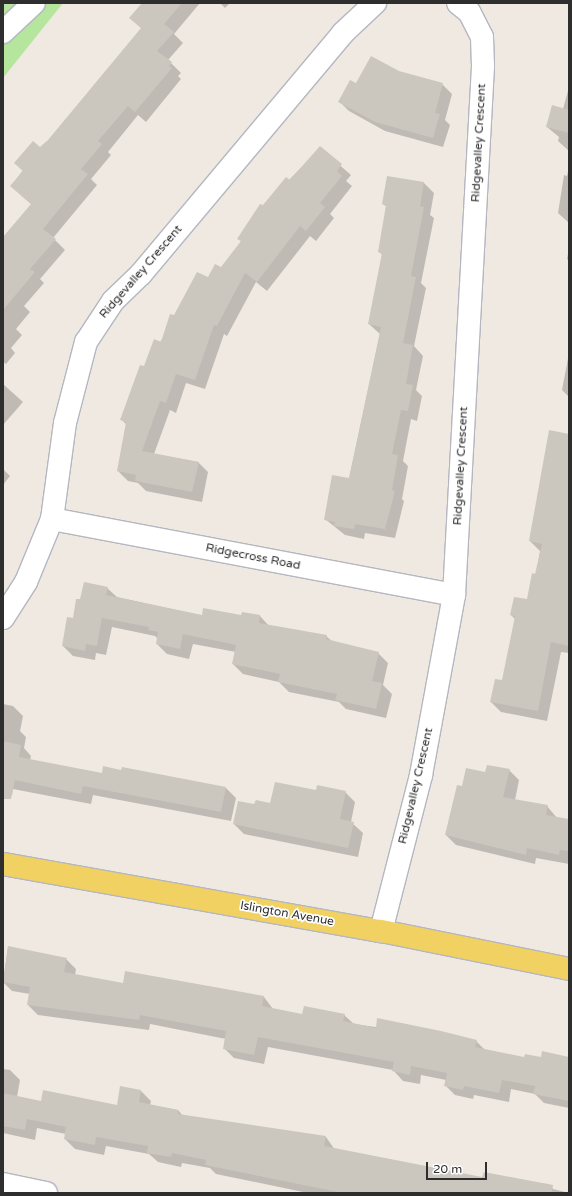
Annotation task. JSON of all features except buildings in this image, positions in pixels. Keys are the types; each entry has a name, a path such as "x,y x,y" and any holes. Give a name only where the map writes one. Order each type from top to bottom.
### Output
{"main road":[{"name":"Islington Avenue","path":"3,864 381,930 569,969"}],"street":[{"path":"3,32 34,3"},
{"name":"Ridgevalley Crescent","path":"3,618 26,582 52,519 64,423 86,342 98,322 113,301 141,274 343,33 375,3"},
{"name":"Ridgevalley Crescent","path":"381,930 421,775 454,595 483,66 482,37 469,12 458,3"},
{"name":"Ridgecross Road","path":"52,519 454,595"},
{"path":"3,1184 46,1193"}],"green space":[{"path":"3,3 63,3 3,78"}]}
